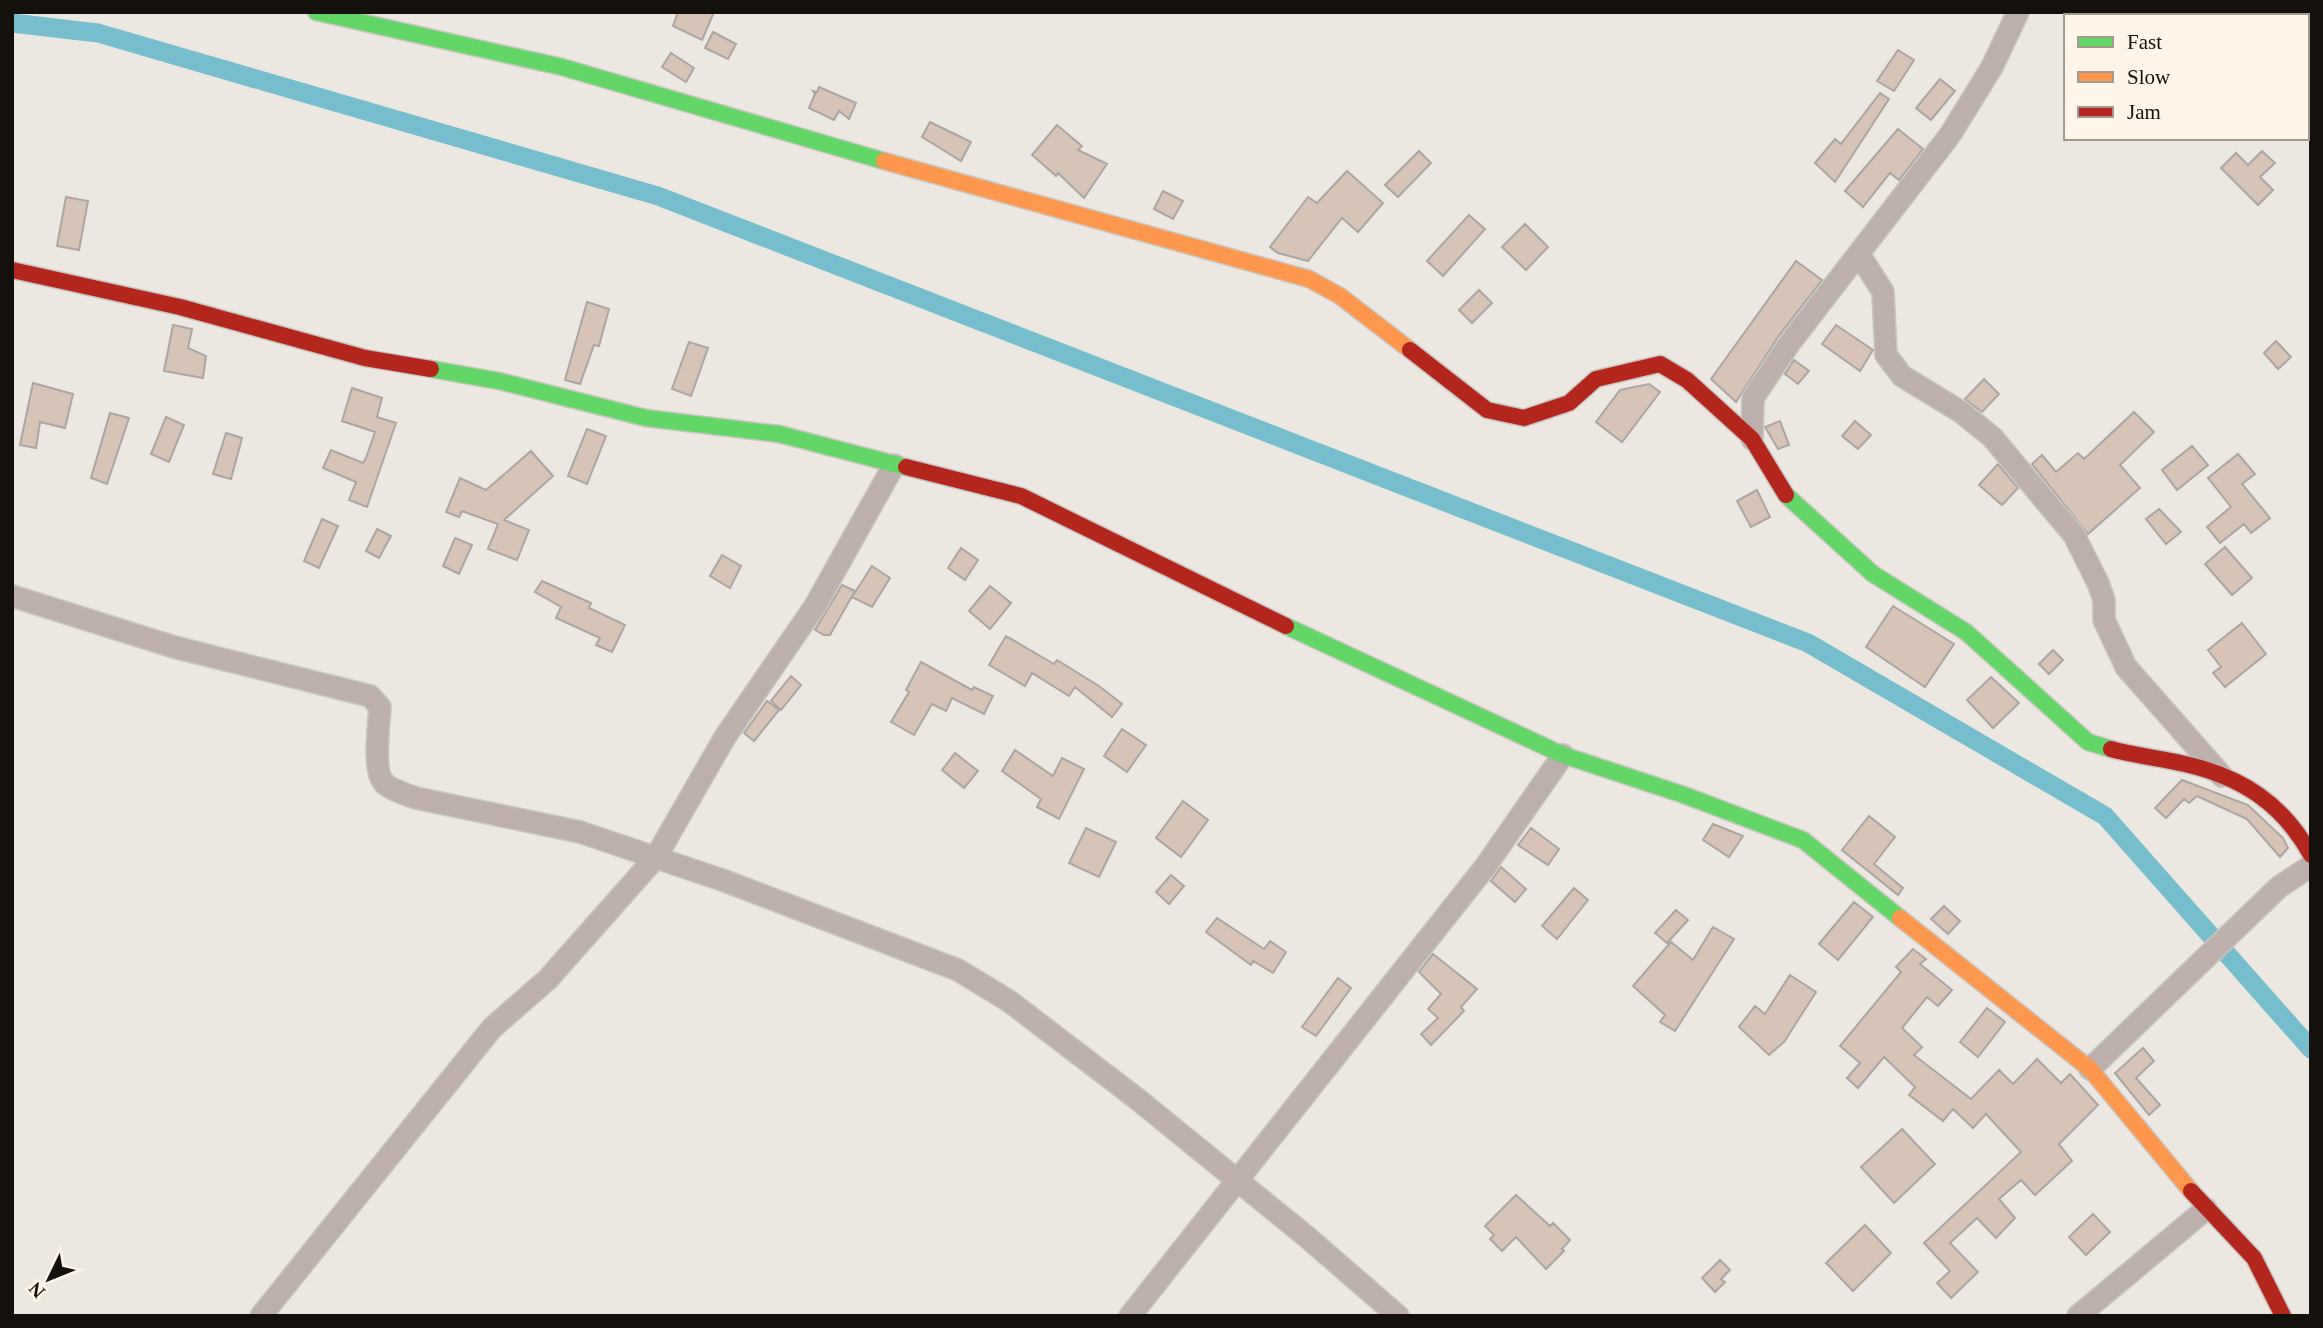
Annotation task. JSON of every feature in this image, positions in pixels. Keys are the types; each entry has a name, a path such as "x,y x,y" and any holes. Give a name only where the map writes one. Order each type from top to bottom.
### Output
{"street":[{"path":"316,12 562,67 924,174 1309,279 1340,296 1487,410 1524,418 1569,403 1596,379 1660,363 1687,380 1752,439 1788,499 1873,574 1966,632 2088,742 2138,757 2186,764 2257,791 2278,808 2296,828 2311,855"},
{"path":"1752,439 1753,398 1789,344 1950,135 1992,67 2018,12"},
{"path":"1859,254 1883,292 1886,355 1902,376 1961,412 1992,437 2074,535 2098,583 2104,600 2104,620 2126,667 2222,776"},
{"path":"12,270 180,307 365,358 499,381 646,418 779,434 1021,496 1343,654 1563,755 1684,795 1803,840 2090,1069 2206,1209 2254,1258 2283,1316"},
{"path":"261,1316 492,1028 548,979 656,857 725,737 815,606 894,465"},
{"path":"12,596 148,640 370,696 380,707 378,771 383,783 416,798 580,832 656,857 958,970 1009,1001 1136,1098 1307,1237 1398,1316"},
{"path":"1130,1316 1238,1183 1485,867 1563,755"},
{"path":"2090,1069 2279,887 2311,866"},
{"path":"2078,1316 2206,1209"}],"building":[{"path":"678,12 714,12 702,40 673,26"},
{"path":"713,32 736,44 728,59 705,48"},
{"path":"1898,50 1914,60 1894,91 1877,81"},
{"path":"671,53 694,68 686,82 662,67"},
{"path":"1940,79 1955,91 1931,120 1916,108"},
{"path":"819,87 856,103 849,119 839,111 834,120 809,108 815,94 813,91 817,92"},
{"path":"1880,93 1889,99 1835,182 1815,163 1835,139 1841,144"},
{"path":"930,122 971,142 961,161 922,137"},
{"path":"1057,125 1082,146 1078,150 1107,164 1084,198 1058,173 1056,176 1032,155"},
{"path":"1898,129 1923,149 1899,180 1890,173 1863,207 1845,191"},
{"path":"1419,151 1431,163 1398,197 1385,185"},
{"path":"2262,151 2275,163 2260,177 2273,190 2258,205 2221,168 2236,153 2248,165"},
{"path":"1347,171 1383,203 1358,232 1342,218 1308,261 1278,253 1270,247 1308,197 1317,203"},
{"path":"1163,191 1183,201 1173,219 1154,209"},
{"path":"66,197 88,201 79,250 57,246"},
{"path":"1469,215 1485,229 1443,276 1427,261"},
{"path":"1525,224 1548,247 1526,270 1502,247"},
{"path":"1796,261 1822,280 1778,337 1736,402 1711,379"},
{"path":"1479,290 1492,303 1472,323 1459,310"},
{"path":"587,302 609,309 599,346 594,345 580,384 565,380"},
{"path":"173,325 192,329 188,348 206,356 203,378 164,371"},
{"path":"1836,325 1873,350 1860,371 1822,344"},
{"path":"2276,341 2291,357 2278,369 2264,353"},
{"path":"689,342 708,348 691,396 672,389"},
{"path":"1794,360 1809,371 1798,384 1785,374"},
{"path":"1984,379 1999,394 1982,412 1965,399"},
{"path":"33,383 73,394 65,428 40,422 36,448 20,445"},
{"path":"1649,384 1660,392 1622,442 1596,422 1620,390"},
{"path":"352,388 382,398 377,417 396,423 367,507 349,500 356,482 323,468 331,450 363,463 366,458 375,432 342,421"},
{"path":"2134,412 2154,432 2120,465 2140,488 2088,534 2032,464 2042,455 2056,472 2078,453 2084,459"},
{"path":"110,413 129,418 107,484 91,478"},
{"path":"166,417 184,425 169,462 151,454"},
{"path":"1780,421 1789,445 1778,449 1765,427"},
{"path":"1855,421 1871,435 1858,449 1842,436"},
{"path":"587,429 606,436 587,484 568,476"},
{"path":"226,433 242,438 231,479 213,474"},
{"path":"2192,446 2208,465 2177,490 2162,470"},
{"path":"531,451 553,476 504,520 529,530 517,560 488,549 498,524 462,511 459,517 446,512 460,478 486,490"},
{"path":"2238,454 2255,474 2242,484 2270,518 2251,533 2244,524 2220,543 2207,527 2231,507 2208,478"},
{"path":"1998,464 2018,488 2002,505 1979,485"},
{"path":"1757,490 1770,517 1751,527 1737,501"},
{"path":"2159,509 2181,532 2166,544 2146,519"},
{"path":"322,519 338,526 319,568 304,561"},
{"path":"377,529 391,536 379,558 366,551"},
{"path":"455,538 472,545 459,574 443,566"},
{"path":"2225,547 2252,578 2232,595 2205,564"},
{"path":"961,548 978,560 965,580 948,568"},
{"path":"722,555 741,566 730,588 710,576"},
{"path":"872,566 890,578 872,607 852,597"},
{"path":"542,581 591,603 589,608 625,625 612,652 596,645 600,638 556,618 561,607 535,592"},
{"path":"842,585 855,591 830,635 824,635 815,630"},
{"path":"990,586 1011,603 990,629 969,611"},
{"path":"1893,606 1954,644 1925,687 1866,647"},
{"path":"2242,623 2266,654 2225,687 2213,673 2221,667 2208,650"},
{"path":"1006,636 1054,664 1057,660 1122,704 1112,717 1075,687 1069,696 1032,673 1025,686 989,665"},
{"path":"2053,650 2063,660 2049,674 2039,664"},
{"path":"921,662 972,690 974,687 993,696 984,714 952,698 946,711 932,704 914,735 891,722 909,692 906,690"},
{"path":"791,676 801,685 781,710 771,701"},
{"path":"1991,677 2019,703 1993,728 1967,700"},
{"path":"767,701 779,710 754,741 744,733"},
{"path":"1122,729 1146,745 1127,772 1104,756"},
{"path":"1015,750 1053,776 1062,758 1084,769 1059,819 1037,807 1041,799 1002,771"},
{"path":"955,753 978,771 964,788 942,770"},
{"path":"2182,780 2248,805 2283,838 2288,848 2280,857 2247,819 2197,796 2189,803 2184,799 2166,818 2155,808"},
{"path":"1183,801 1208,820 1181,857 1156,838"},
{"path":"1869,816 1895,837 1874,864 1903,888 1898,895 1842,850"},
{"path":"1713,824 1743,836 1729,857 1703,840"},
{"path":"1086,828 1116,842 1099,877 1069,863"},
{"path":"1531,828 1559,849 1548,865 1518,845"},
{"path":"1501,867 1526,889 1515,902 1491,881"},
{"path":"1171,875 1184,886 1169,904 1156,892"},
{"path":"1574,888 1588,900 1557,939 1542,926"},
{"path":"1854,902 1873,917 1838,960 1819,944"},
{"path":"1944,906 1960,921 1948,934 1931,919"},
{"path":"1676,910 1688,920 1667,943 1655,933"},
{"path":"1217,918 1264,949 1270,941 1286,952 1273,973 1253,961 1251,965 1206,932"},
{"path":"1713,927 1734,939 1675,1031 1660,1022 1665,1015 1633,986 1671,942 1693,960"},
{"path":"1913,949 1926,959 1920,964 1952,990 1938,1006 1927,997 1902,1028 1922,1047 1914,1055 1971,1099 1999,1070 2013,1084 2037,1059 2061,1083 2070,1074 2098,1105 2059,1144 2072,1161 2035,1195 2021,1180 1999,1199 2015,1218 1996,1238 1977,1218 1950,1243 1978,1272 1951,1298 1937,1283 1950,1271 1924,1243 2021,1152 1986,1114 1973,1128 1953,1109 1943,1121 1909,1095 1915,1087 1884,1057 1858,1088 1847,1078 1860,1063 1840,1046 1901,972 1896,967"},
{"path":"1433,954 1477,989 1461,1007 1464,1011 1431,1045 1421,1034 1438,1018 1428,1009 1441,994 1419,972"},
{"path":"1790,975 1816,992 1784,1042 1769,1055 1739,1027 1755,1006 1765,1014"},
{"path":"1338,978 1351,988 1316,1036 1302,1027"},
{"path":"1987,1008 2005,1022 1978,1057 1960,1042"},
{"path":"2143,1048 2154,1061 2136,1078 2160,1105 2149,1115 2115,1073"},
{"path":"1902,1129 1935,1164 1894,1203 1861,1167"},
{"path":"1516,1195 1550,1226 1553,1223 1570,1240 1562,1249 1564,1251 1546,1269 1516,1237 1502,1251 1490,1239 1494,1235 1485,1226"},
{"path":"2093,1214 2110,1232 2086,1255 2069,1237"},
{"path":"1865,1225 1891,1253 1853,1291 1826,1263"},
{"path":"1720,1260 1730,1270 1721,1279 1725,1282 1715,1292 1702,1278"}],"waterway":[{"path":"12,23 98,33 658,196 1808,643 2105,816 2311,1049"}],"traffic: fast":[{"path":"316,12 562,67 884,161"},
{"path":"431,369 499,381 646,418 779,434 906,467"},
{"path":"1786,495 1873,574 1966,632 2088,742 2111,749"},
{"path":"1286,626 1563,755 1684,795 1803,840 1900,918"}],"traffic: slow":[{"path":"884,161 1309,279 1340,296 1410,350"},
{"path":"1900,918 2090,1069 2191,1191"}],"traffic: jam":[{"path":"12,270 180,307 365,358 431,369"},
{"path":"1410,350 1487,410 1524,418 1569,403 1596,379 1660,364 1687,380 1752,439 1786,495"},
{"path":"906,467 1021,496 1286,626"},
{"path":"2111,749 2206,770 2243,785 2259,795 2288,821 2311,855"},
{"path":"2191,1191 2254,1258 2283,1316"}]}
